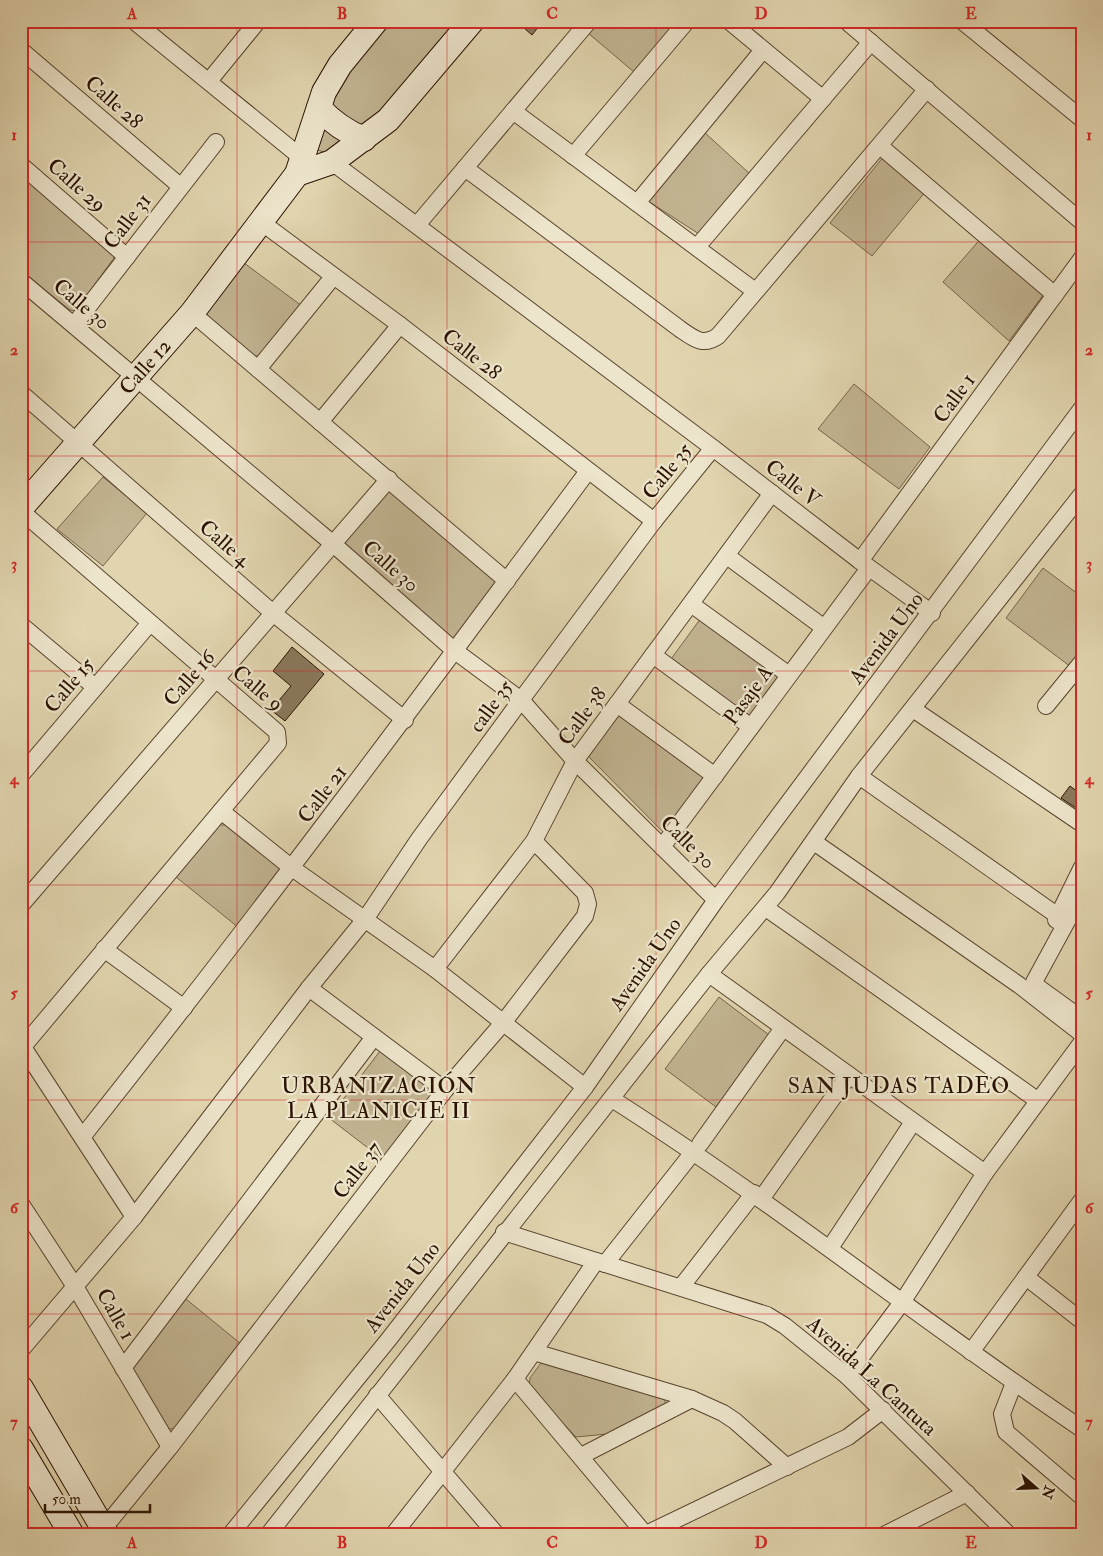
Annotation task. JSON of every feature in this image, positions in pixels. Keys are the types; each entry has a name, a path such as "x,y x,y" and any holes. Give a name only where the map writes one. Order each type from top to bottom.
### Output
{"street":[{"path":"134,21 209,81 300,166 332,162 388,120 472,21"},
{"path":"209,81 258,21"},
{"name":"Calle 12","path":"21,508 192,312 261,222 300,166 324,92 340,65 376,21"},
{"path":"417,224 589,21"},
{"path":"573,156 687,21"},
{"path":"729,21 823,99"},
{"path":"846,21 1082,222"},
{"path":"962,21 1082,119"},
{"path":"697,247 871,42"},
{"name":"Calle 28","path":"21,50 180,186"},
{"path":"637,203 763,50"},
{"path":"465,168 699,341 705,343 718,336 927,89"},
{"path":"319,108 337,125 364,139"},
{"path":"513,111 756,291"},
{"name":"Calle 31","path":"74,325 216,142"},
{"path":"880,146 1055,295"},
{"name":"Calle V","path":"332,162 713,448 864,565 932,613"},
{"name":"Calle 29","path":"21,165 127,257"},
{"name":"Calle 28","path":"261,222 400,325 654,521"},
{"name":"Calle 1","path":"864,565 1082,258"},
{"path":"258,369 333,277"},
{"name":"Calle 30","path":"21,281 332,543 455,651 521,700 574,761 716,900"},
{"path":"192,312 507,581"},
{"path":"320,422 400,325"},
{"name":"Calle 4","path":"21,393 273,614 405,720"},
{"name":"Avenida Uno","path":"230,1535 389,1339 585,1087 716,900 932,613 1082,408"},
{"name":"Calle 35","path":"654,521 713,448"},
{"name":"Calle 21","path":"83,1136 184,1008 405,720 588,471"},
{"name":"Calle 16","path":"21,905 389,479"},
{"name":"Calle 38","path":"435,969 534,840 574,761 772,493"},
{"path":"268,1535 504,1232 612,1099 709,974 766,908 859,776 1082,494"},
{"name":"Calle 9","path":"21,512 277,732 278,743 22,1048"},
{"name":"calle 35","path":"21,1350 76,1288 134,1217 308,988 366,918 419,839 654,521"},
{"path":"727,556 823,627"},
{"name":"Pasaje A","path":"662,847 789,675 864,565"},
{"path":"691,604 789,675"},
{"name":"Calle 15","path":"21,775 150,623"},
{"path":"24,634 95,687"},
{"path":"653,655 751,727"},
{"path":"1046,706 1082,662"},
{"path":"617,704 715,776"},
{"path":"913,709 1082,824"},
{"path":"859,776 1058,916"},
{"path":"221,811 292,868 366,918 435,969 585,1087"},
{"name":"Calle 37","path":"105,1531 445,1090 503,1023 585,916 588,904 586,892 534,840"},
{"path":"814,842 1019,985 1082,1034"},
{"path":"1019,985 1058,916 1082,867"},
{"path":"1081,900 1034,982 1035,985 1082,1019"},
{"path":"766,908 1037,1100"},
{"path":"104,949 184,1008"},
{"path":"709,974 985,1173"},
{"path":"308,988 445,1090"},
{"path":"392,1535 515,1379 600,1263 697,1148 783,1028"},
{"path":"123,1368 374,1037"},
{"path":"847,1376 903,1301 985,1173 1037,1100 1082,1042"},
{"path":"22,1048 83,1136 134,1217"},
{"path":"681,1287 757,1196 849,1075"},
{"path":"612,1099 697,1148 757,1196 1014,1383 1082,1429"},
{"path":"830,1248 913,1122"},
{"path":"971,1352 1026,1277 1077,1219 1082,1200"},
{"name":"Calle 1","path":"21,1204 76,1288 170,1447"},
{"name":"Avenida La Cantuta","path":"504,1232 767,1315 785,1326 847,1376 1010,1535"},
{"path":"1026,1277 1082,1321"},
{"path":"534,1352 692,1399 735,1421 786,1467"},
{"path":"515,1379 645,1534 848,1437 883,1410"},
{"path":"1014,1383 1002,1414 1006,1432 1082,1497"},
{"path":"21,1388 105,1531"},
{"path":"378,1395 496,1535"},
{"path":"581,1456 692,1399"},
{"path":"21,1449 72,1535"},
{"path":"884,1535 967,1493"}],"shaded area":[{"path":"381,21 467,21 387,115 355,127 330,106 334,84"},
{"path":"598,21 679,21 634,72 588,33"},
{"path":"317,122 345,138 328,154 318,150 312,142"},
{"path":"704,132 750,174 699,234 648,201"},
{"path":"884,156 926,191 872,256 830,223"},
{"path":"21,176 112,251 114,258 75,311 70,310 21,271"},
{"path":"983,236 1046,291 1009,341 943,282"},
{"path":"240,260 302,306 259,356 253,356 202,313"},
{"path":"854,384 930,447 899,489 818,429"},
{"path":"103,477 147,513 103,566 57,529"},
{"path":"385,491 395,491 497,579 497,586 458,637 453,639 343,546 343,539"},
{"path":"1043,568 1082,597 1082,653 1071,667 1006,618"},
{"path":"701,618 782,675 752,722 671,659"},
{"path":"621,710 709,777 668,837 588,756"},
{"path":"220,825 228,825 281,867 281,872 239,928 176,877"},
{"path":"719,997 769,1035 716,1107 665,1069"},
{"path":"380,1051 438,1092 385,1161 329,1118"},
{"path":"186,1299 241,1344 178,1428 169,1429 131,1369 131,1365"},
{"path":"541,1363 664,1399 667,1406 607,1434 576,1437 529,1387 530,1378"}],"building":[{"path":"516,21 543,21 532,35"},
{"path":"292,647 324,674 285,721 271,710 291,686 273,671"},
{"path":"1070,786 1082,795 1082,812 1061,798"}],"district":[{"name":"SAN JUDAS TADEO","path":"899,1085"},
{"name":"URBANIZACIÓN LA PLANICIE II","path":"379,1098"}]}
